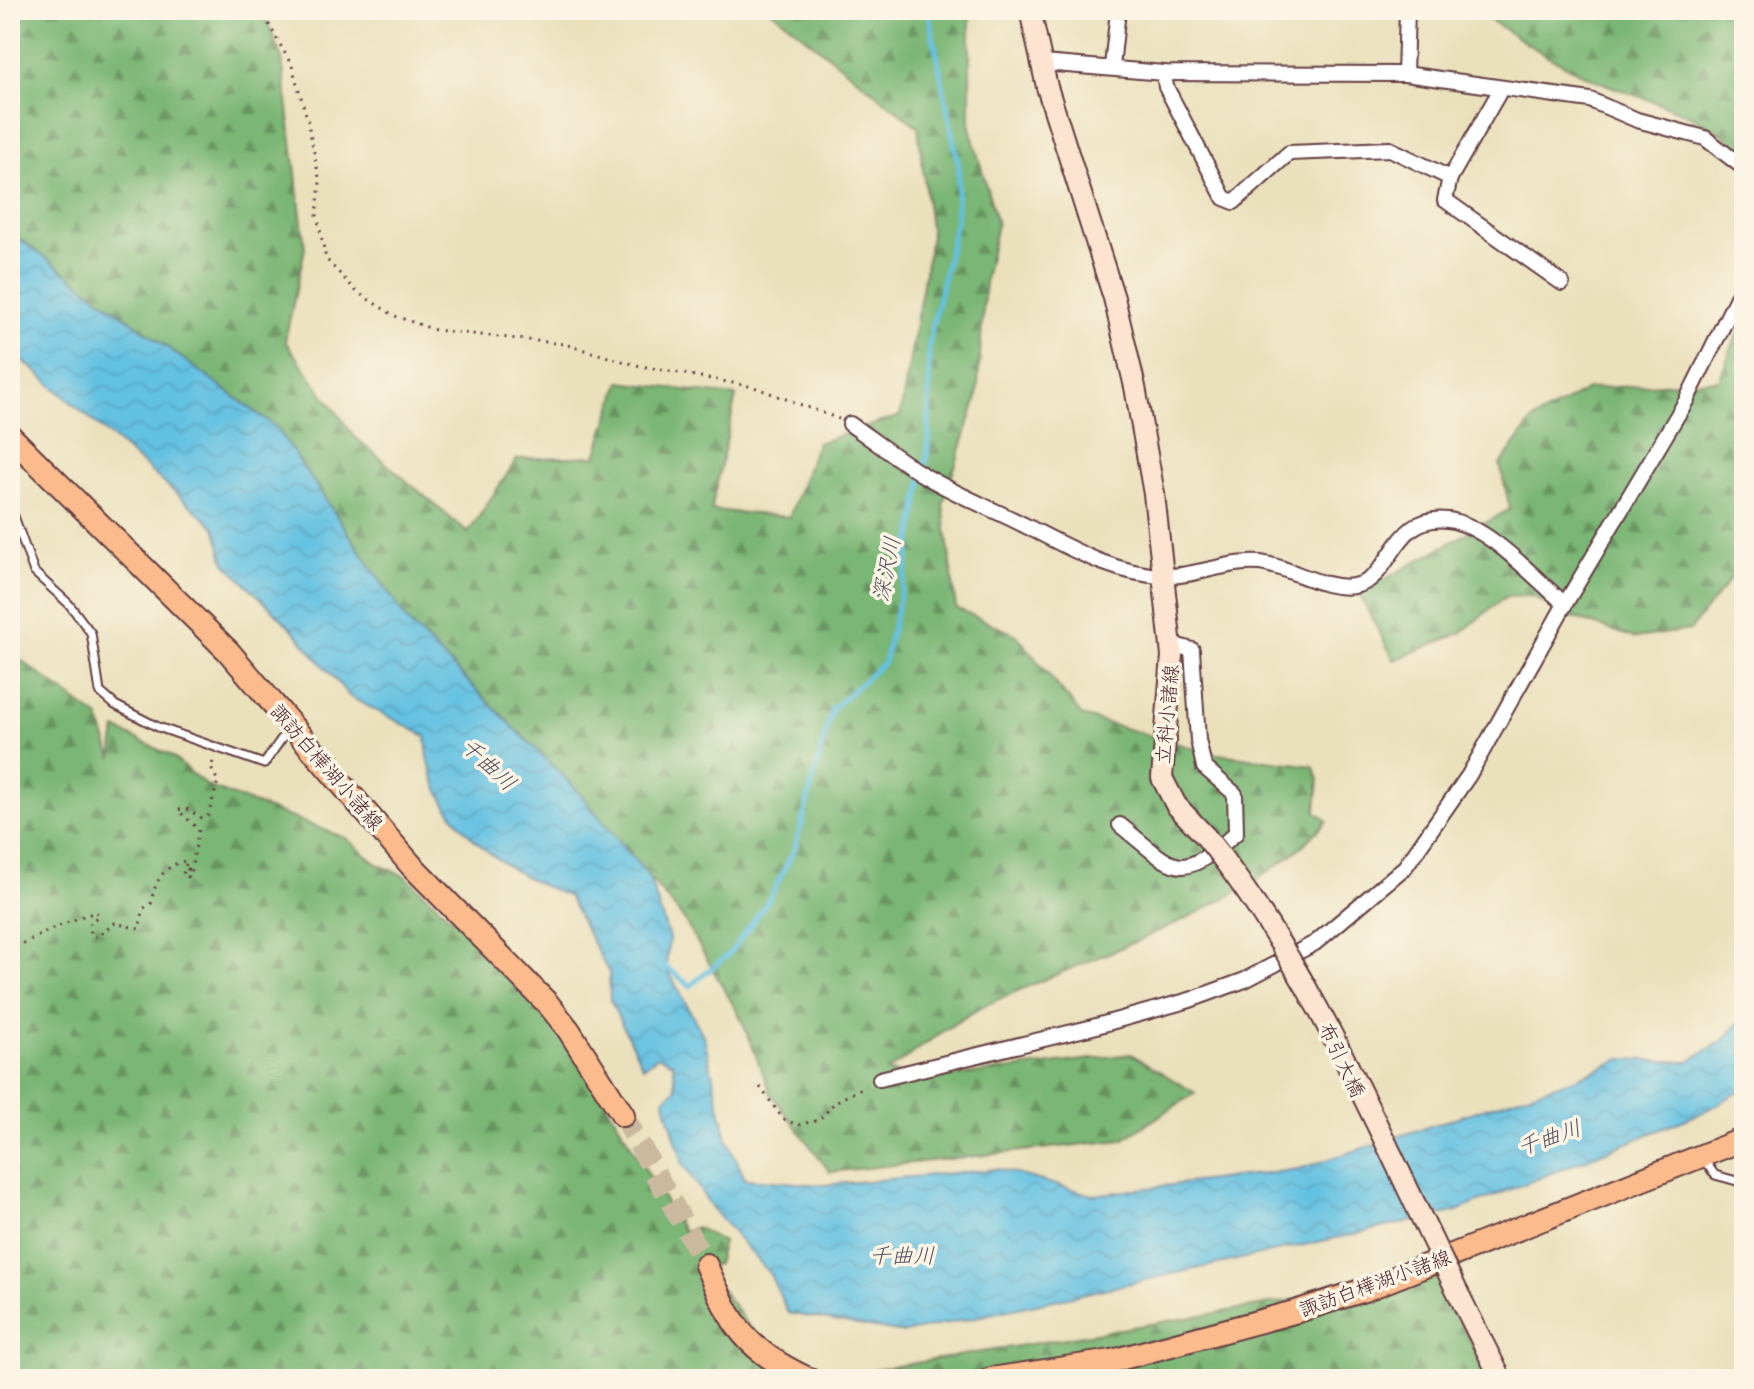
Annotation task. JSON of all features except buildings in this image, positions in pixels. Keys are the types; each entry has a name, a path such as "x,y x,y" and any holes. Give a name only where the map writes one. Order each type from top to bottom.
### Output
{"main road":[{"name":"立科小諸線","path":"1030,10 1047,87 1114,298 1135,387 1154,494 1171,644 1171,703 1162,778 1176,805 1206,837"},
{"name":"諏訪白樺湖小諸線","path":"10,436 228,651 411,865 548,1004 568,1029 623,1115"},
{"name":"布引大橋","path":"1206,837 1249,890 1308,991 1501,1379"},
{"name":"諏訪白樺湖小諸線","path":"991,1379 1112,1361 1298,1311 1367,1289 1744,1139"},
{"path":"706,1265 728,1317 752,1345 780,1365 808,1379"}],"street":[{"path":"1112,67 1118,10"},
{"path":"1405,74 1407,10"},
{"path":"1043,63 1164,73 1405,74 1590,100 1637,120 1705,138 1744,168"},
{"path":"1164,73 1166,87 1224,198 1234,202 1289,153 1390,149 1450,178"},
{"path":"1501,89 1450,178 1445,200 1562,283"},
{"path":"880,1079 1190,1000 1245,980 1315,943 1405,867 1469,775 1565,604 1686,401 1744,283"},
{"path":"850,424 921,473 1097,562 1163,577 1259,563 1328,583 1358,586 1373,577 1399,539 1414,527 1429,520 1448,520 1473,528 1490,540 1565,604"},
{"path":"1120,825 1171,866 1188,868 1204,861 1236,833 1235,794 1204,767 1192,650 1171,644"}],"lane":[{"path":"10,505 34,572 69,604 91,633 100,692 115,705 185,738 264,764 290,727"},
{"path":"1701,1156 1715,1175 1744,1183"}],"path":[{"path":"261,10 292,66 307,118 320,182 317,215 326,259 358,293 395,316 435,330 564,344 636,365 754,387 850,424"},
{"path":"10,953 43,934 52,934 96,912 99,916 90,922 91,935 97,937 115,923 139,929 144,908 151,904 156,884 170,865 187,861 183,874 188,869 188,877 190,874 199,830 196,823 178,810 185,808 202,818 208,816 218,781 211,768 215,755"},
{"path":"760,1087 783,1119 798,1125 819,1120 835,1102 880,1079"}],"green space":[{"path":"10,10 263,10 282,59 305,248 285,341 354,436 468,533 517,459 596,456 620,382 736,396 711,510 789,517 817,443 900,416 931,237 918,127 771,10 970,10 970,127 997,224 985,280 977,398 943,504 956,608 1017,635 1082,716 1210,753 1313,766 1319,779 1316,811 1327,821 1295,852 1213,905 984,1006 887,1071 925,1080 1131,1054 1195,1093 1122,1140 830,1172 771,1094 742,1020 683,918 575,788 409,623 277,428 10,232"},
{"path":"1476,10 1744,10 1744,152 1728,138 1692,117 1563,64"},
{"path":"1744,317 1744,562 1690,630 1635,638 1566,615 1532,596 1505,597 1461,633 1394,660 1359,594 1510,509 1500,465 1533,420 1588,389 1719,380"},
{"path":"10,652 99,718 112,758 116,729 170,755 207,786 346,838 375,863 405,876 474,938 542,1009 607,1105 684,1233 696,1227 723,1242 717,1264 705,1268 789,1379 10,1379"},
{"path":"1439,1276 1483,1368 1482,1379 819,1379"}],"water":[{"name":"千曲川","path":"10,232 277,428 409,623 575,788 649,877 669,938 666,967 704,1037 727,1139 745,1179 824,1185 998,1169 1093,1195 1299,1169 1577,1078 1621,1059 1687,1062 1724,1040 1744,1017 1744,1089 1699,1114 1454,1212 904,1333 788,1313 770,1274 712,1208 683,1164 664,1099 676,1089 673,1063 658,1056 643,1067 610,1000 609,973 568,896 516,871 471,836 453,815 439,791 430,765 426,736 350,697 294,631 225,563 215,527 10,349"}],"waterway":[{"name":"深沢川","path":"664,965 690,986 730,953 770,898 795,848 832,709 884,662 906,571 929,442 929,343 956,220 959,167 928,10"}],"tunnel":[{"path":"623,1115 706,1265"}]}
